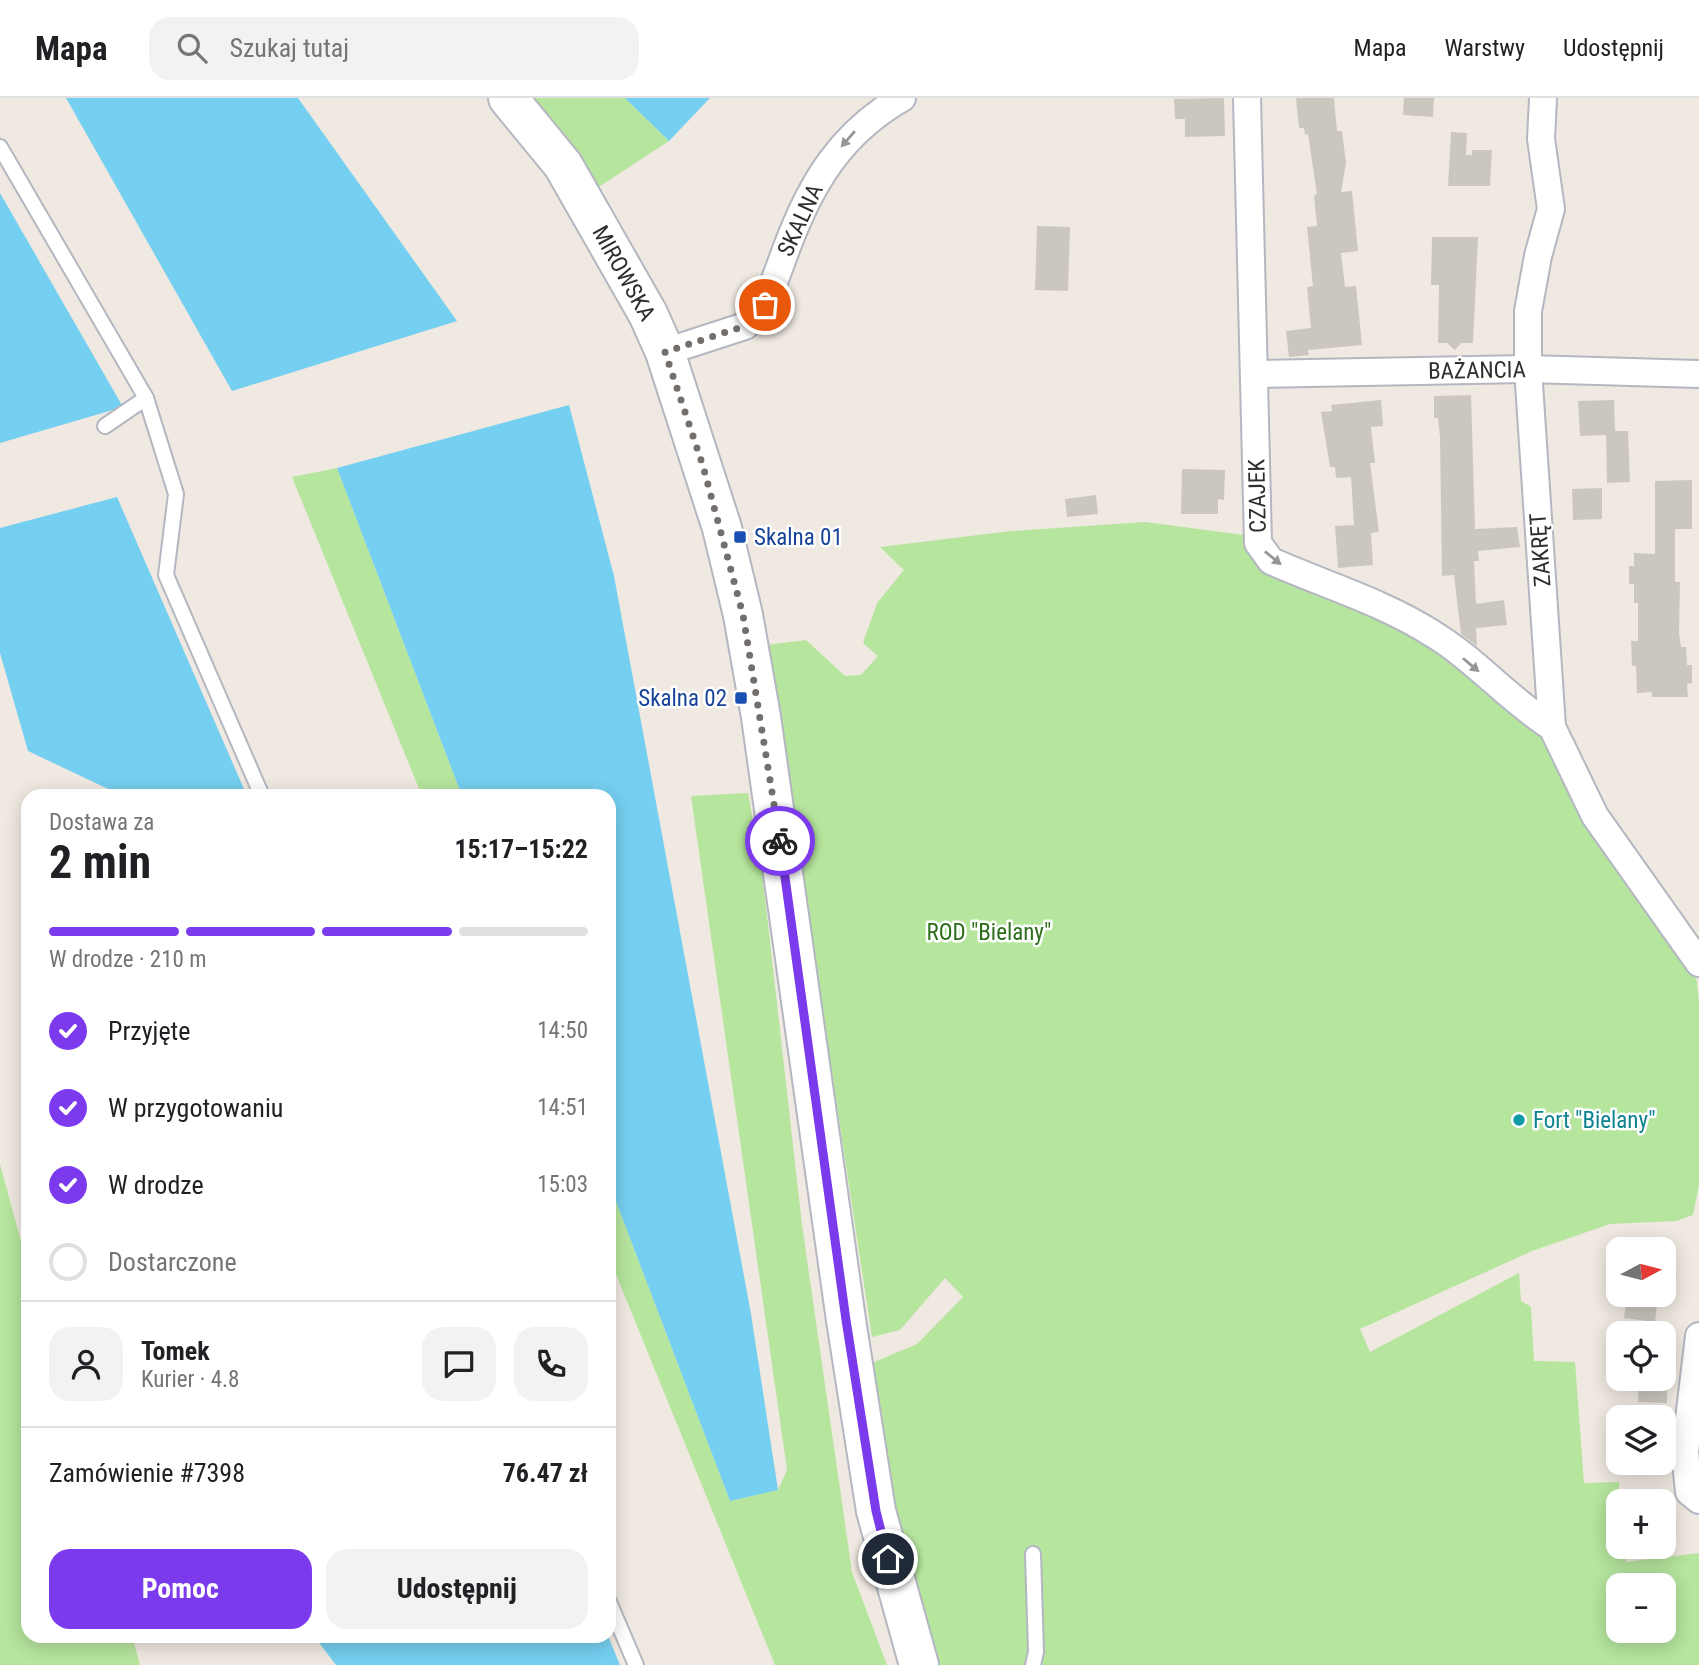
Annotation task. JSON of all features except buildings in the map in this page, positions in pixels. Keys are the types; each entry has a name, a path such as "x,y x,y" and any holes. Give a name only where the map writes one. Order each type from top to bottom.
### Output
{"main road":[{"name":"MIROWSKA","path":"508,98 563,165 625,272 665,352 703,466 743,615 791,914 844,1306 876,1511 919,1665"}],"street":[{"name":"SKALNA","path":"665,352 745,326 755,318 765,305 797,220 820,177 856,129 902,98"},
{"name":"CZAJEK","path":"1247,98 1258,543 1271,561 1400,615 1436,635 1530,713 1552,727"},
{"name":"ZAKRĘT","path":"1543,98 1541,139 1551,209 1538,256 1528,311 1528,369 1552,727 1595,816 1699,963"},
{"name":"BAŻANCIA","path":"1255,374 1528,369 1699,374"},
{"path":"1699,1336 1685,1452 1689,1492 1699,1500"}],"lane":[{"path":"0,147 146,398 176,494 166,575 259,789"},
{"path":"105,426 146,398"},
{"path":"1032,1554 1036,1652 1032,1665"},
{"path":"616,1618 636,1665"}],"green space":[{"path":"524,98 625,98 669,141 594,190"},
{"path":"337,468 459,789 419,789 292,477"},
{"name":"ROD \"Bielany\"","path":"1145,522 1244,535 1252,555 1397,619 1551,740 1577,811 1696,974 1699,1001 1699,1185 1693,1215 1676,1221 1610,1224 1532,1251 1360,1329 1370,1352 1519,1273 1521,1301 1531,1307 1534,1361 1575,1362 1584,1483 1619,1482 1619,1489 1606,1489 1606,1559 1626,1559 1626,1562 1676,1559 1676,1556 1699,1553 1699,1665 937,1665 896,1523 872,1363 917,1344 963,1297 945,1278 900,1330 872,1337 767,645 806,640 845,676 861,675 878,656 863,643 877,603 904,570 880,547 1011,531"},
{"path":"748,793 762,871 802,1225 852,1572 887,1665 775,1665 616,1274 616,1201 730,1501 778,1490 787,1470 691,796"},
{"path":"0,1164 21,1241 21,1643 134,1643 140,1665 0,1665"}],"water":[{"path":"66,98 298,98 457,321 232,391"},
{"path":"625,98 710,98 669,141"},
{"path":"0,193 123,407 0,443"},
{"path":"569,405 614,576 751,1314 778,1490 730,1501 616,1201 616,789 459,789 337,468"},
{"path":"117,497 244,789 108,789 28,751 0,653 0,528"},
{"path":"319,1643 611,1643 620,1665 336,1665"}],"way so far":[{"path":"765,305 745,326 665,352 722,528 743,615 780,841"}],"place":[{"name":"Skalna 01","path":"740,537"},
{"name":"Skalna 02","path":"741,698"},
{"name":"Fort \"Bielany\"","path":"1519,1120"}],"route":[{"path":"780,841 846,1320 876,1511 888,1559"}]}
